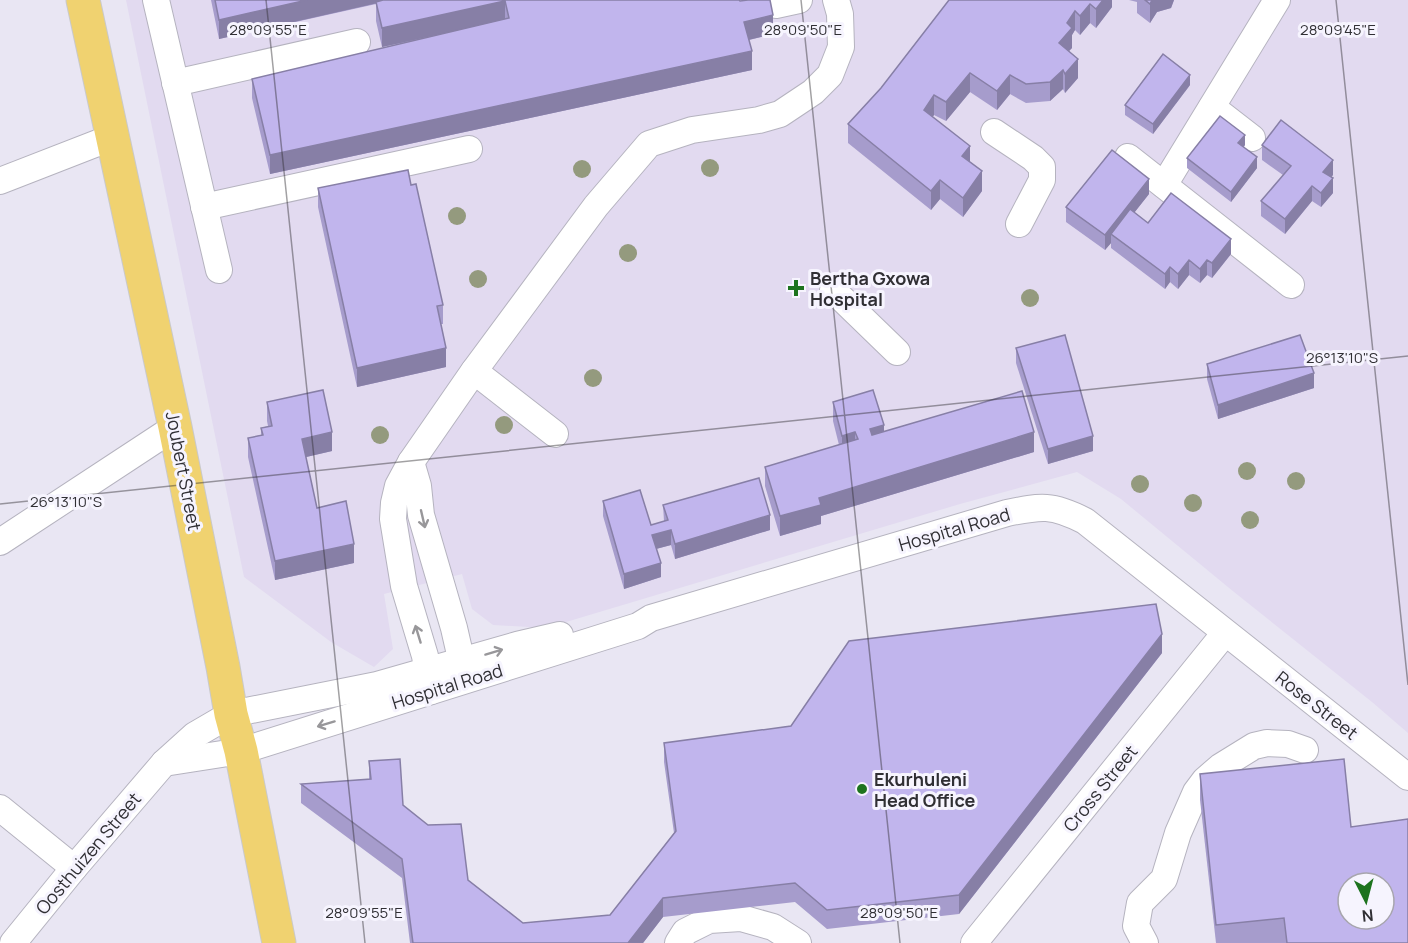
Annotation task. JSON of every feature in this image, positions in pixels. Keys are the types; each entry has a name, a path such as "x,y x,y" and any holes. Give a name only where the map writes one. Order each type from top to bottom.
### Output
{"main road":[{"name":"Joubert Street","path":"83,0 175,427 231,714 241,751 279,943"}],"street":[{"path":"156,0 219,270"},
{"path":"762,0 776,5 798,0"},
{"path":"430,681 404,586 393,519 398,486 411,462 474,371 596,206 649,144 692,130 759,120 780,114 813,92 831,75 841,47 840,14 836,0"},
{"path":"1164,186 1277,0"},
{"path":"175,83 357,42"},
{"path":"1212,106 1252,138"},
{"path":"994,132 1033,158 1042,167 1042,180 1019,224"},
{"path":"0,181 113,137"},
{"path":"204,207 468,149"},
{"path":"1128,157 1291,285"},
{"path":"833,290 897,352"},
{"path":"474,371 555,434"},
{"path":"0,542 175,427"},
{"path":"411,462 418,486 421,515 464,671"},
{"name":"Hospital Road","path":"241,751 430,681 638,626 651,618 1007,513 1043,507 1066,512 1084,521 1225,633"},
{"name":"Rose Street","path":"1225,633 1408,777"},
{"name":"Cross Street","path":"974,943 1225,633"},
{"name":"Hospital Road","path":"231,714 377,686 430,681"},
{"name":"Oosthuizen Street","path":"13,943 164,763 195,735 231,714"},
{"path":"1144,943 1136,926 1140,903 1164,879 1178,833 1196,792 1205,780 1220,767 1254,746 1267,743 1288,744 1305,750"},
{"path":"164,763 241,751"},
{"path":"0,808 75,868"},
{"path":"678,943 685,932 709,920 741,918 773,927 798,943"}],"shaded area":[{"name":"Bertha Gxowa Hospital","path":"126,0 1408,0 1408,733 1121,499 1077,472 960,504 546,628 493,625 472,609 462,574 384,594 393,649 374,667 331,642 244,577"}],"building":[{"path":"215,0 307,0 219,20"},
{"path":"383,0 770,0 773,15 744,22 752,51 270,155 252,79 509,18 505,1 382,28 376,2"},
{"path":"949,0 1103,0 1096,9 1090,4 1080,16 1075,11 1067,23 1072,28 1059,43 1078,59 1065,74 1063,70 1050,82 1026,84 1010,75 997,91 970,73 946,102 934,95 924,110 970,146 962,156 982,171 963,198 940,180 931,191 848,124 881,88"},
{"path":"1163,54 1190,75 1153,124 1125,105"},
{"path":"1220,116 1245,135 1238,143 1257,157 1231,192 1187,158"},
{"path":"1281,120 1333,160 1323,172 1333,178 1321,193 1312,186 1285,219 1261,201 1291,166 1262,145"},
{"path":"1112,150 1149,179 1105,235 1066,207"},
{"path":"408,170 411,185 416,184 443,305 437,306 446,348 357,368 318,188"},
{"path":"1171,193 1231,239 1212,263 1207,260 1200,269 1189,260 1178,274 1170,267 1165,274 1111,234 1130,209 1148,223"},
{"path":"1065,335 1093,436 1048,449 1016,348"},
{"path":"1300,335 1314,373 1218,405 1207,364"},
{"path":"323,390 332,432 302,439 317,508 346,501 354,544 275,561 248,438 263,435 261,428 272,426 267,402"},
{"path":"873,390 884,425 870,429 872,435 1022,391 1034,432 819,498 821,505 780,516 765,467 858,439 855,432 842,436 833,402"},
{"path":"759,478 770,515 675,544 671,530 652,535 661,563 624,574 603,501 640,490 651,525 668,520 663,505"},
{"name":"Ekurhuleni Head Office","path":"1156,604 1162,634 959,895 827,910 795,883 663,898 628,943 413,943 402,859 301,784 371,779 369,761 400,759 403,805 428,825 461,824 468,880 523,923 610,915 676,831 664,743 791,726 849,641"},
{"path":"1344,759 1351,827 1408,819 1408,943 1287,943 1284,918 1216,925 1200,774"}],"place":[{"name":"Bertha Gxowa Hospital","path":"796,288"},
{"name":"Ekurhuleni Head Office","path":"862,789"}]}
